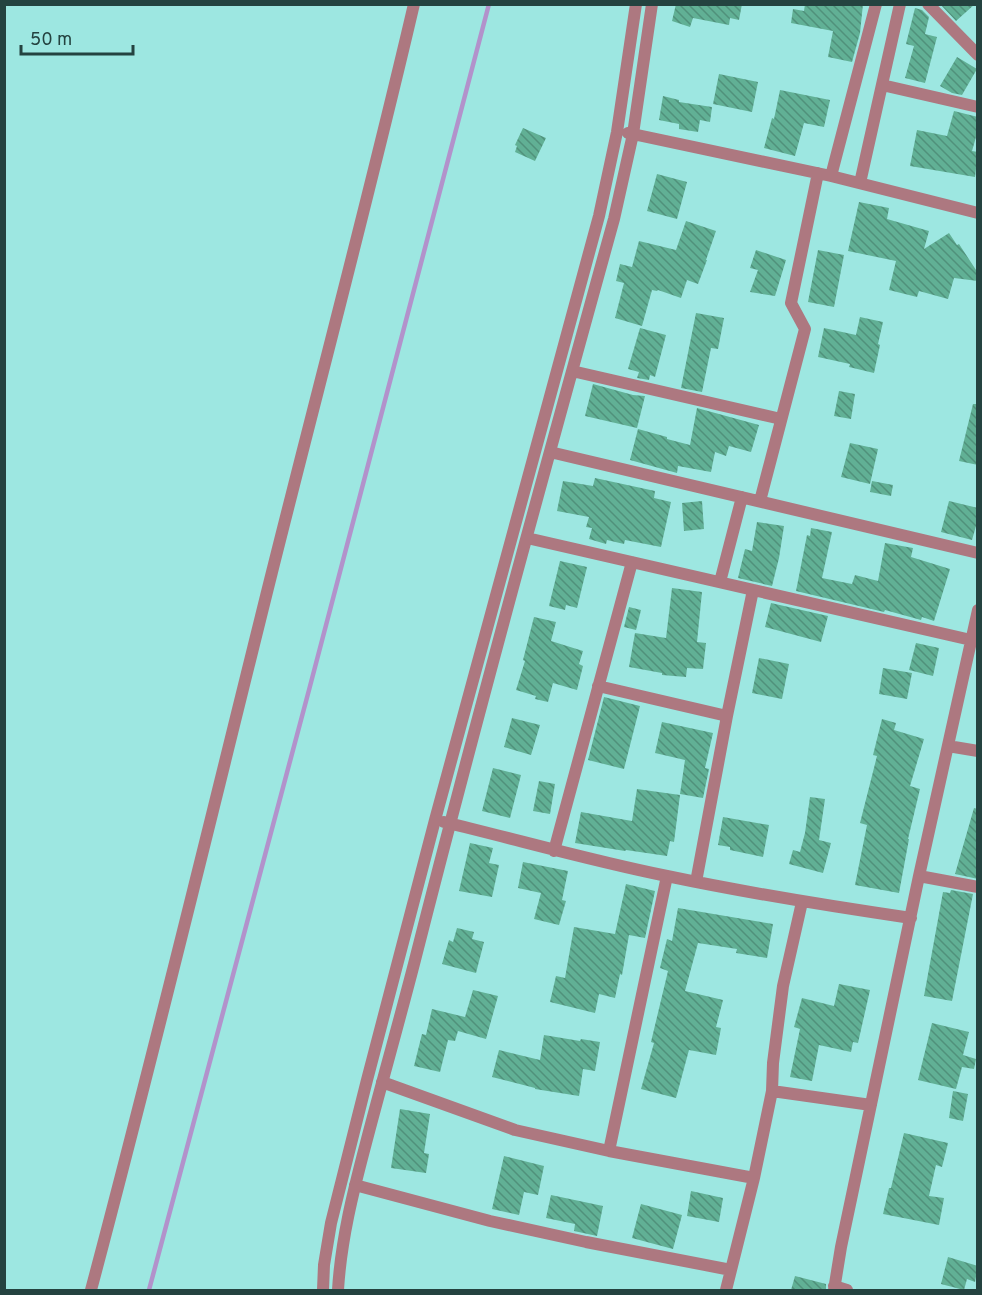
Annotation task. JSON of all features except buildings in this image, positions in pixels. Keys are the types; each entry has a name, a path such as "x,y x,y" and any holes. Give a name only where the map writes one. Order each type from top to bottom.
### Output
{"street":[{"path":"91,1290 384,134 414,4"},
{"path":"323,1290 324,1265 331,1223 435,820 599,216 617,132 636,4"},
{"path":"338,1290 342,1247 355,1185 450,823 614,219 633,134 652,4"},
{"path":"831,176 876,4"},
{"path":"860,183 900,4"},
{"path":"928,4 978,55"},
{"path":"882,85 978,106"},
{"path":"617,132 818,173 978,213"},
{"path":"760,501 805,329 791,303 818,173"},
{"path":"572,371 782,418"},
{"path":"550,452 978,553"},
{"path":"720,582 742,497"},
{"path":"527,538 971,640"},
{"path":"554,851 632,562"},
{"path":"696,882 753,590"},
{"path":"847,1290 834,1288 910,918 978,610"},
{"path":"598,686 727,716"},
{"path":"948,746 978,751"},
{"path":"435,820 554,851 696,882 802,902 910,918"},
{"path":"609,1151 667,876"},
{"path":"920,876 978,887"},
{"path":"726,1290 754,1178 772,1091 773,1063 783,986 802,902"},
{"path":"382,1082 515,1130 609,1151 754,1178"},
{"path":"772,1091 871,1105"},
{"path":"355,1185 490,1221 731,1270"}],"waterway":[{"path":"149,1290 489,4"}]}
